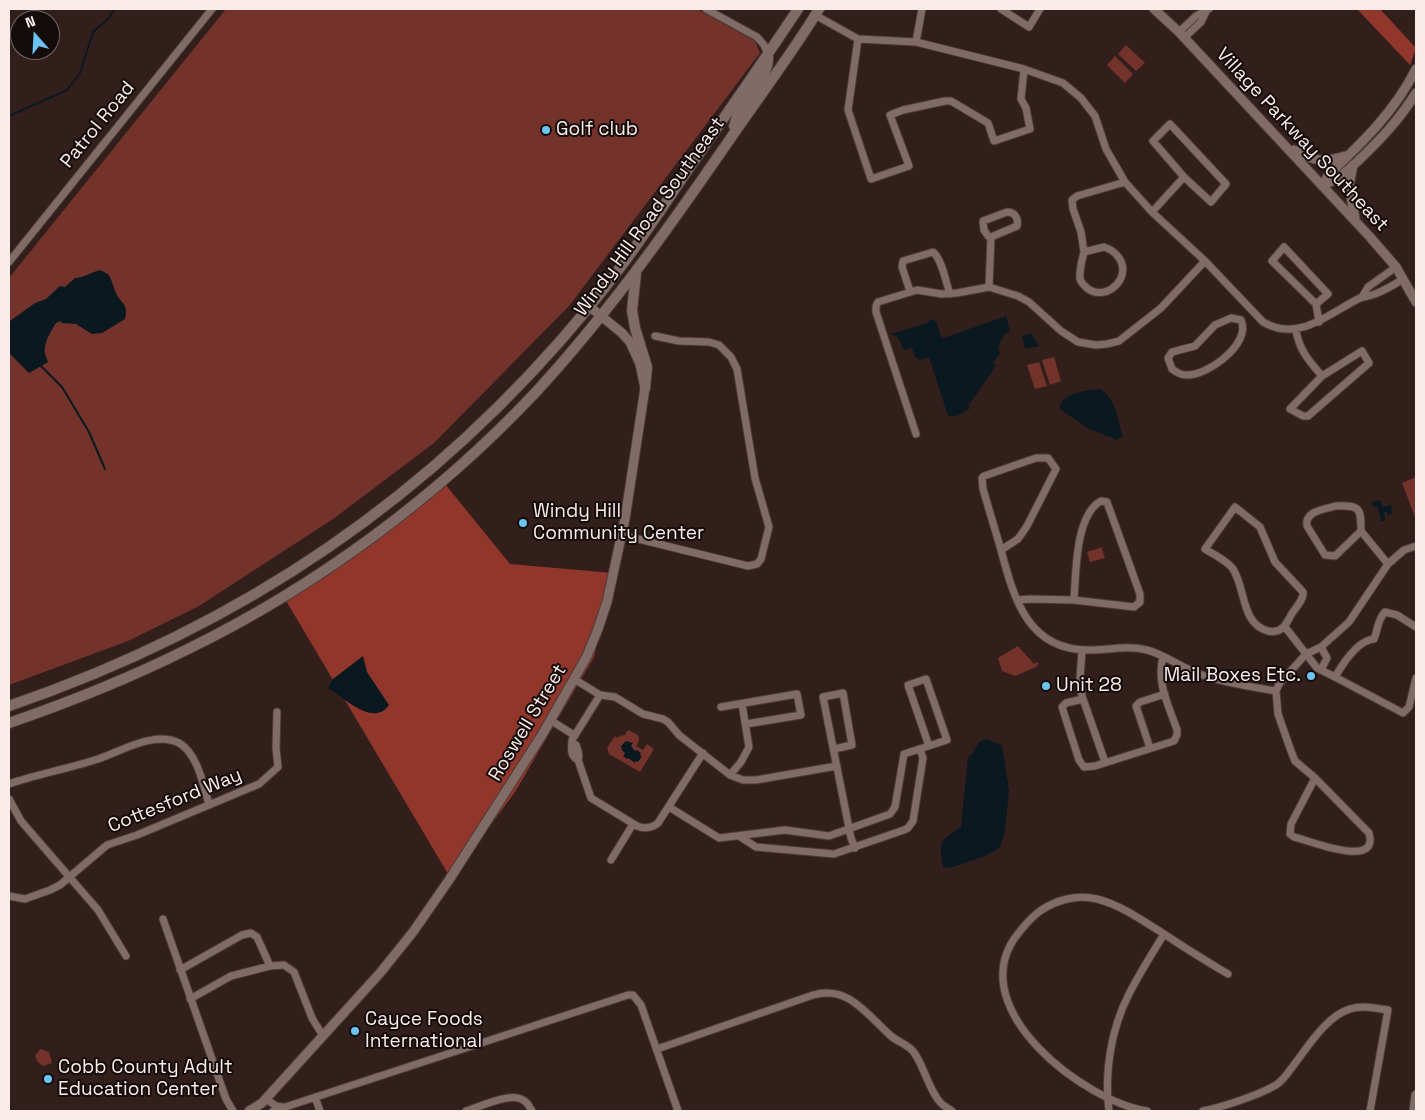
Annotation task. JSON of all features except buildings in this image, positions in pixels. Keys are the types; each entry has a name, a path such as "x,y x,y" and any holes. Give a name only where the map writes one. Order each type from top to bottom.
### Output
{"main road":[{"name":"Windy Hill Road Southeast","path":"9,706 98,673 171,640 278,581 341,539 397,497 468,437 520,386 590,307 643,236 798,9"},
{"name":"Windy Hill Road Southeast","path":"9,723 89,694 186,650 261,610 331,565 392,521 444,480 534,393 602,316 636,273 817,12"},
{"path":"730,138 739,110 768,66 768,54"},
{"path":"636,273 632,310 635,328 647,367 646,388"}],"street":[{"name":"Patrol Road","path":"9,262 212,9"},
{"path":"706,9 757,37 764,44 768,54"},
{"path":"916,42 922,9"},
{"path":"1000,9 1029,27 1040,9"},
{"name":"Village Parkway Southeast","path":"1154,9 1182,35 1356,221 1396,267 1416,302"},
{"path":"1182,35 1196,16 1207,10"},
{"path":"817,12 858,39 916,42 1024,69 1063,82 1081,98 1095,116 1106,149 1126,182 1152,212 1205,261 1263,322 1271,327 1296,330 1319,322 1362,297 1374,295 1403,279"},
{"path":"858,39 848,110 871,179 909,166 890,115 903,110 945,100 951,101 988,123 994,141 1030,129 1026,108 1020,99 1024,69"},
{"path":"1323,185 1328,174 1373,131 1391,110 1416,69"},
{"path":"1323,185 1335,181 1388,132 1416,93"},
{"path":"1170,124 1226,184 1211,202 1184,177 1153,141 1170,124"},
{"path":"1287,146 1318,161 1348,156"},
{"path":"1354,164 1349,186 1356,221"},
{"path":"1152,212 1184,177"},
{"path":"1084,252 1104,248 1109,249 1118,256 1124,267 1120,280 1104,292 1098,293 1092,292 1082,284 1080,276 1084,252 1081,232 1072,200 1077,196 1126,182"},
{"path":"1007,212 1014,214 1017,226 991,237 984,230 983,222 1007,212"},
{"path":"989,287 991,237"},
{"path":"1316,304 1328,294 1284,248 1272,261 1316,304 1319,322"},
{"path":"910,291 902,267 903,261 933,252 940,263 950,294"},
{"path":"916,434 875,309 878,302 921,289 950,294 989,287 1018,296 1029,302 1071,338 1084,343 1107,344 1119,341 1161,308 1205,261"},
{"path":"1362,297 1368,287 1396,267"},
{"name":"Roswell Street","path":"249,1111 263,1104 380,973 413,932 470,847 550,720 587,656 607,602 622,535 646,388 640,364 630,342 622,333 590,307"},
{"path":"1242,320 1252,310"},
{"path":"1231,318 1242,320 1244,331 1241,338 1220,362 1191,374 1183,375 1172,369 1168,358 1172,352 1195,346 1214,325 1231,318"},
{"path":"1296,330 1302,352 1322,376"},
{"path":"622,535 748,566 758,564 761,559 769,531 754,470 739,376 732,357 719,345 709,342 679,342 655,336"},
{"path":"1362,351 1369,363 1308,416 1303,416 1290,409 1322,376 1362,351"},
{"path":"1001,550 1018,539 1056,469 1048,458 1036,458 982,478 983,489 1001,550 1017,600 1023,615 1039,634 1063,648 1082,650 1147,650 1202,675 1276,691"},
{"path":"1017,600 1030,598 1074,600 1116,604 1131,608 1136,607 1140,602 1140,594 1105,501 1099,502 1094,507 1079,537 1074,600"},
{"path":"1360,531 1335,556 1328,556 1307,526 1307,518 1316,512 1336,506 1354,506 1358,509 1361,516 1360,531 1388,564"},
{"path":"1235,507 1260,528 1275,562 1303,592 1303,598 1294,609 1285,627 1275,632 1254,625 1233,569 1205,549 1235,507"},
{"path":"1315,778 1291,824 1290,834 1294,837 1336,850 1353,853 1369,846 1371,841 1369,833 1315,778 1295,761 1278,714 1276,691 1284,677 1306,654 1321,647 1349,622 1388,564 1404,550 1416,546"},
{"path":"1335,677 1345,660 1368,640 1374,639 1379,619 1385,612 1402,617 1416,627"},
{"path":"1285,627 1317,668 1403,713 1409,707 1416,678"},
{"path":"1321,647 1327,658 1321,670"},
{"path":"1082,650 1080,678 1083,698 1105,762"},
{"path":"1083,698 1066,703 1062,708 1079,760 1084,767 1088,768 1174,740 1177,730 1160,679 1160,668 1163,658"},
{"path":"574,679 600,695 615,697 643,714 663,719 680,735 730,774 743,780 756,780 837,766"},
{"path":"669,807 719,838 785,830 829,836 890,814 893,811 904,754 920,749 929,746 947,740 926,679 908,685 929,746"},
{"path":"834,749 852,745 843,693 823,697 849,828 855,848"},
{"path":"721,707 797,694 801,715 746,724"},
{"path":"1150,748 1136,706 1140,702 1165,694"},
{"path":"600,695 574,735 572,743 578,749 578,760 591,798 633,824 643,828 658,823 703,753"},
{"path":"730,774 748,751 749,743 742,704"},
{"name":"Cottesford Way","path":"9,896 25,899 60,885 106,845 137,835 259,784 278,767 276,748 277,712"},
{"path":"550,720 574,735"},
{"path":"9,784 96,759 140,743 159,739 170,740 185,748 191,756 209,804"},
{"path":"739,836 756,847 834,854 904,830 911,826 923,758 920,749"},
{"path":"9,798 22,821 98,910 126,956"},
{"path":"611,860 633,824"},
{"path":"1147,1111 1107,1099 1062,1068 1028,1038 1012,1012 1003,992 1003,967 1008,949 1031,917 1046,907 1063,900 1081,897 1096,898 1119,907 1228,974"},
{"path":"163,919 190,999 232,1111"},
{"path":"180,970 242,935 251,933 257,937 270,966"},
{"path":"1109,1111 1107,1099 1108,1065 1116,1027 1128,995 1164,934"},
{"path":"190,999 231,976 270,966 284,965 294,972 312,1018 322,1036"},
{"path":"657,1049 813,995 834,992 848,998 863,1009 894,1039 910,1046 921,1064 932,1091 940,1102 952,1111"},
{"path":"273,1111 623,996 633,995 638,999 644,1013 678,1111"},
{"path":"1204,1111 1218,1108 1276,1085 1320,1031 1334,1018 1348,1009 1361,1007 1388,1010 1370,1111"},
{"path":"1414,1111 1416,1095"},
{"path":"316,1097 320,1111"},
{"path":"466,1111 508,1098 516,1098 526,1102 532,1111"},
{"path":"225,1111 226,1099"},
{"path":"263,1104 283,1107"}],"shaded area":[{"path":"226,9 697,9 755,41 760,53 569,306 434,443 333,519 199,606 128,641 9,685 9,278"},
{"path":"1357,9 1380,9 1416,48 1410,65"},
{"path":"1126,45 1145,63 1136,71 1118,54"},
{"path":"1115,56 1133,74 1125,83 1107,65"},
{"path":"100,270 108,274 116,293 125,307 125,319 102,333 92,334 76,324 62,323 60,321 56,323 45,346 48,362 29,373 9,353 10,321 35,303 46,299 60,286 65,287 75,278"},
{"path":"1006,316 1010,331 1004,335 998,347 1000,353 993,363 996,366 968,406 970,408 953,416 948,416 929,357 920,360 915,357 912,348 904,350 898,338 891,334 927,323 931,319 936,321 941,337 944,338"},
{"path":"1031,333 1039,346 1025,349 1022,336"},
{"path":"1054,357 1061,381 1050,385 1042,360"},
{"path":"1039,362 1047,386 1035,389 1027,365"},
{"path":"1100,389 1110,398 1116,410 1123,436 1117,440 1087,428 1060,409 1064,399 1075,393"},
{"path":"1416,477 1416,517 1415,517 1402,483"},
{"path":"445,484 510,564 613,573 594,657 515,792 451,879 285,599 377,539"},
{"path":"1381,500 1382,507 1391,505 1392,514 1387,515 1387,512 1384,512 1385,521 1381,521 1378,507 1373,507 1372,502"},
{"path":"1103,547 1105,558 1090,562 1087,552"},
{"path":"1018,646 1034,664 1037,662 1039,664 1015,676 1002,671 998,658"},
{"path":"363,656 367,672 389,705 382,711 375,713 358,708 328,688 333,679"},
{"path":"628,730 638,735 639,740 636,746 643,750 647,744 654,749 640,772 609,754 607,748 615,736 617,738 622,735 624,736"},
{"path":"987,739 1002,745 1009,791 1005,831 1001,845 998,849 985,856 953,867 943,868 942,843 961,827 968,757 980,741"},
{"path":"626,741 633,743 631,746 635,751 637,750 641,753 640,755 642,756 638,762 636,761 635,763 623,756 625,753 621,746"},
{"path":"40,1049 49,1052 52,1063 43,1066 38,1062 35,1056"}],"waterway":[{"path":"9,116 67,90 80,73 93,32 109,18 114,9"},
{"path":"41,366 62,387 89,432 105,469"}],"place":[{"name":"Golf club","path":"546,130"},
{"name":"Windy Hill Community Center","path":"523,523"},
{"name":"Mail Boxes Etc.","path":"1311,676"},
{"name":"Unit 28","path":"1046,686"},
{"name":"Cayce Foods International","path":"355,1031"},
{"name":"Cobb County Adult Education Center","path":"48,1079"}]}
